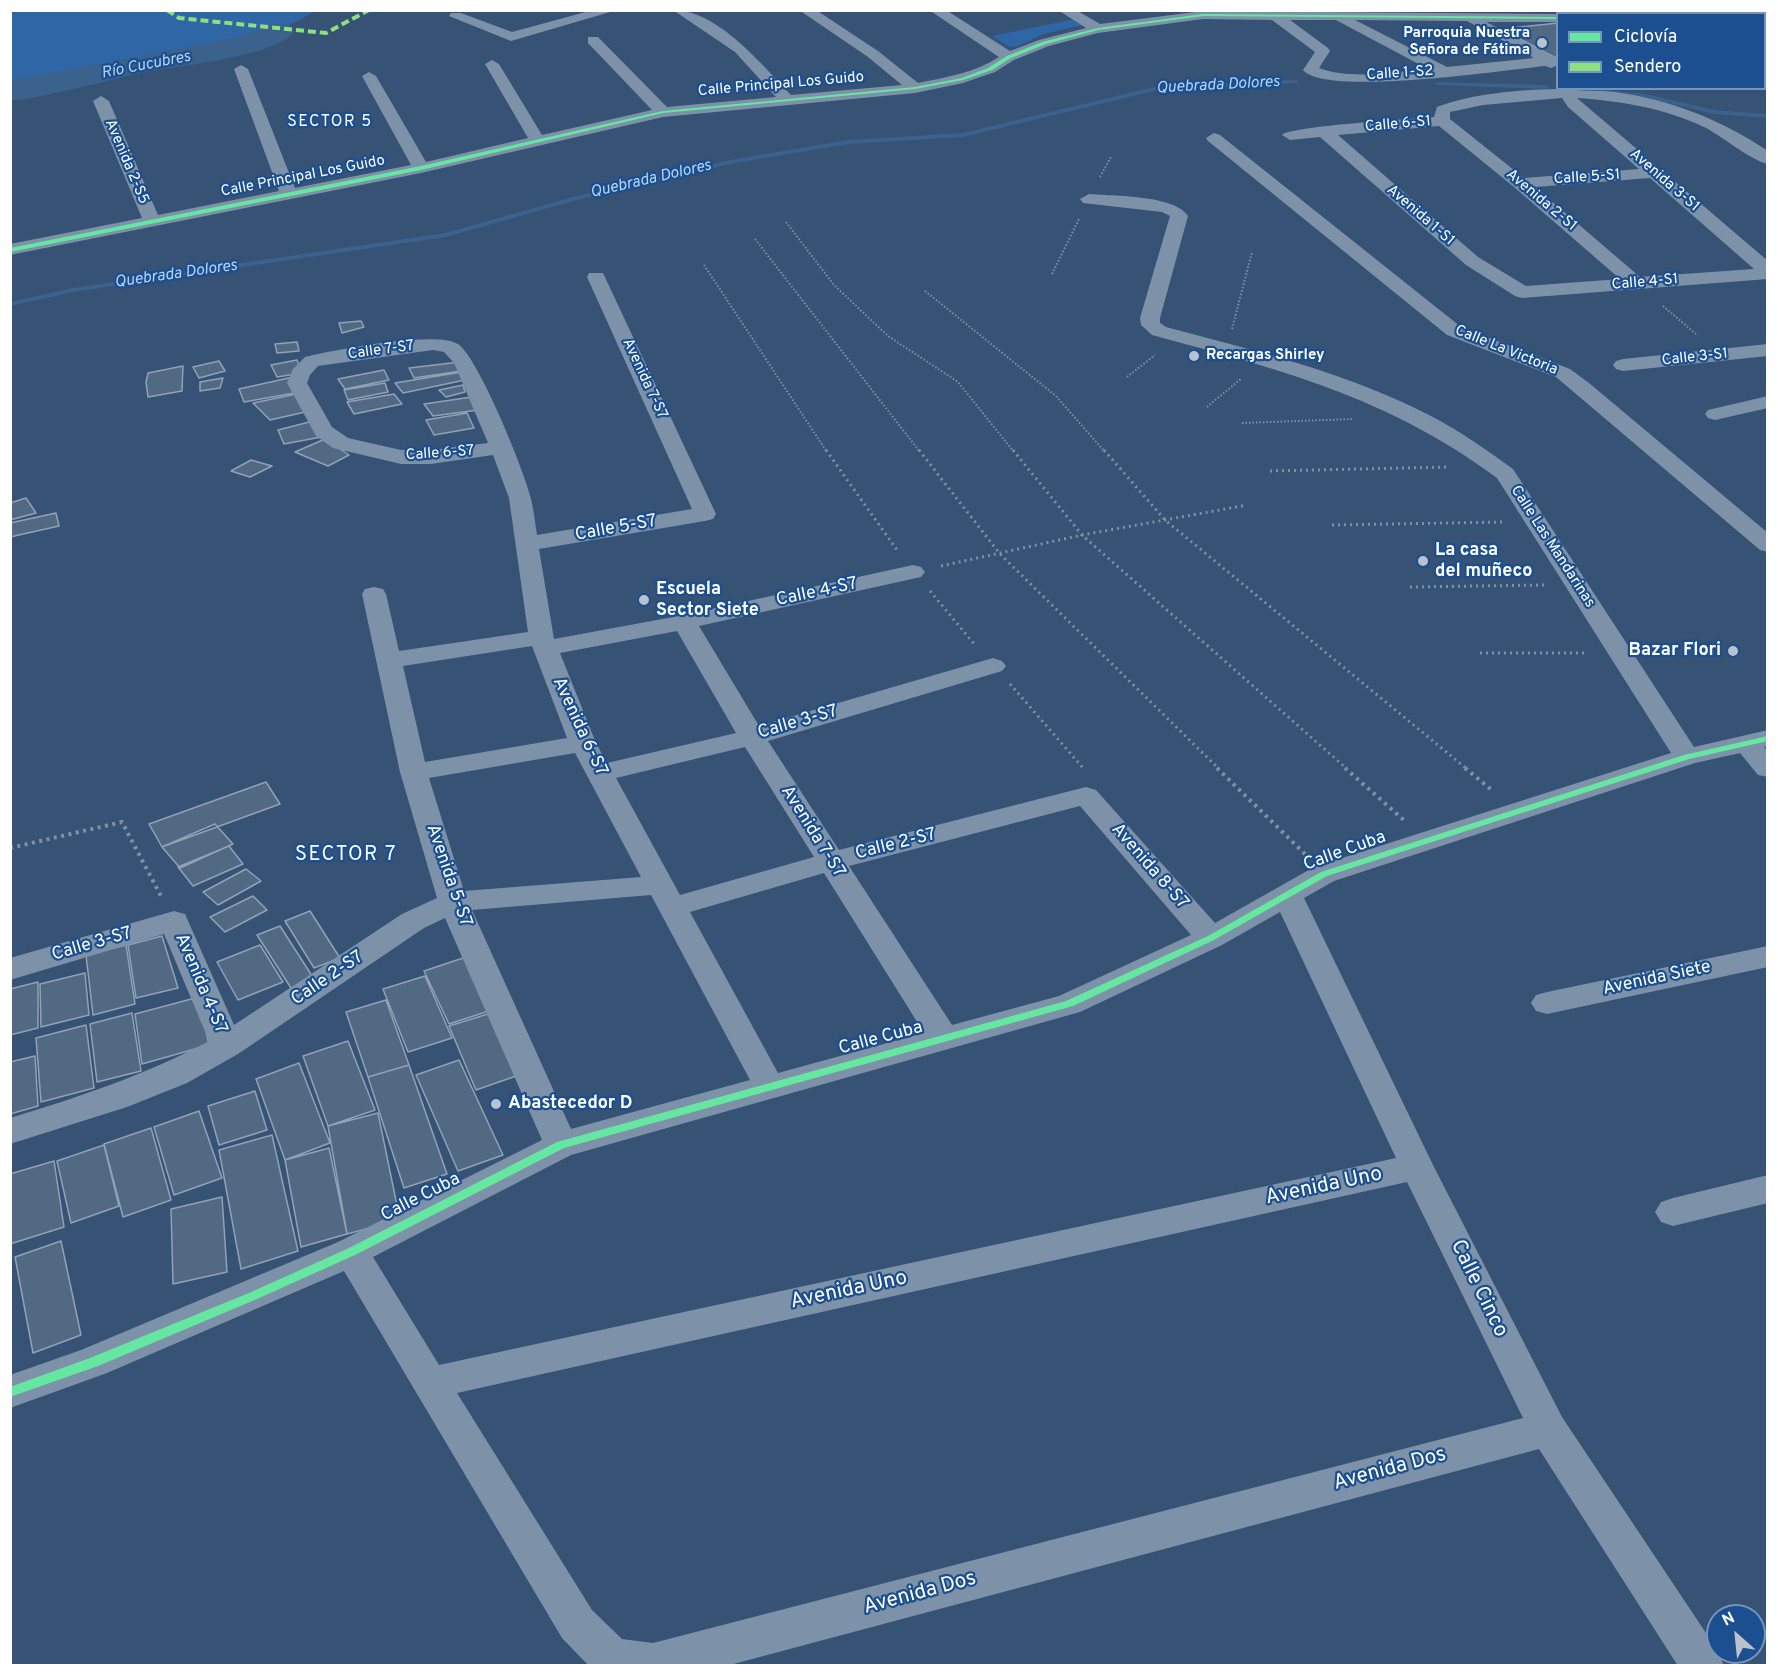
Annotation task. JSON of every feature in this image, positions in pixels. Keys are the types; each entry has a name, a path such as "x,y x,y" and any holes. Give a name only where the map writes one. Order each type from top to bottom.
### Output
{"street":[{"path":"476,10 456,16 511,37 610,10"},
{"path":"680,10 740,49 787,100"},
{"path":"806,10 873,54 915,88"},
{"path":"936,10 1009,57"},
{"path":"1065,10 1098,28"},
{"path":"1453,10 1553,60"},
{"path":"1535,10 1556,18"},
{"path":"1331,14 1443,71"},
{"name":"Calle Principal Los Guido","path":"10,250 421,168 663,112 915,88 963,79 990,69 1009,57 1067,35 1158,15 1331,14 1471,19 1556,18"},
{"name":"Calle 1-S2","path":"1276,15 1323,51 1310,70 1314,74 1349,77 1443,71 1553,60"},
{"path":"593,40 663,112"},
{"path":"492,64 537,140"},
{"path":"241,69 289,195"},
{"path":"369,76 421,168"},
{"path":"1565,91 1634,99 1711,122 1767,159"},
{"name":"Calle 6-S1","path":"1290,135 1442,121 1442,110 1468,102 1565,91"},
{"name":"Avenida 3-S1","path":"1565,91 1573,104 1767,272"},
{"name":"Avenida 2-S5","path":"101,101 152,222"},
{"name":"Avenida 2-S1","path":"1442,121 1520,183 1637,284"},
{"name":"Avenida 1-S1","path":"1323,131 1472,261 1522,292"},
{"name":"Calle La Victoria","path":"1214,138 1454,331 1563,373 1767,545"},
{"name":"Calle 5-S1","path":"1520,183 1655,173"},
{"name":"Calle Las Mandarinas","path":"1089,199 1165,207 1179,216 1150,318 1150,325 1159,331 1329,378 1369,394 1438,429 1482,455 1505,474 1687,757"},
{"name":"Calle 4-S1","path":"1522,292 1767,272"},
{"name":"Avenida 7-S7","path":"596,277 705,514"},
{"name":"Calle 7-S7","path":"379,453 341,443 324,431 297,383 300,372 312,361 408,346 433,344 450,347"},
{"name":"Avenida 6-S7","path":"450,347 463,361 520,498 542,643 583,743 769,1086"},
{"name":"Calle 3-S1","path":"1623,365 1767,350"},
{"path":"1715,414 1767,402"},
{"name":"Calle 6-S7","path":"379,453 401,457 431,458 501,448"},
{"name":"Calle 5-S7","path":"526,544 705,514"},
{"name":"Calle 4-S7","path":"387,661 542,643 684,622 913,572"},
{"name":"Avenida 5-S7","path":"374,594 387,661 414,772 453,902 561,1145"},
{"name":"Avenida 7-S7","path":"684,622 752,737 944,1039"},
{"name":"Calle 3-S7","path":"600,773 752,737 993,666"},
{"path":"1756,740 1767,769"},
{"name":"Calle Cuba","path":"10,1392 94,1362 351,1252 561,1145 1069,1004 1211,938 1324,873 1518,813 1687,757 1756,740"},
{"path":"414,772 583,743"},
{"name":"Calle 2-S7","path":"10,1131 115,1098 175,1074 227,1046 413,921 453,902 666,896 830,862 1086,796"},
{"name":"Avenida 8-S7","path":"1086,796 1211,938"},
{"name":"Calle Cinco","path":"1287,894 1417,1167 1548,1429 1703,1665"},
{"name":"Calle 3-S7","path":"10,969 174,921"},
{"name":"Avenida 4-S7","path":"174,921 227,1046"},
{"name":"Avenida Siete","path":"1547,1003 1767,956"},
{"name":"Avenida Uno","path":"430,1383 1417,1167"},
{"path":"1673,1212 1767,1190"},
{"path":"351,1252 430,1383"},
{"name":"Avenida Dos","path":"430,1383 577,1624 612,1659 652,1664 1548,1429"}],"path":[{"path":"786,222 834,285 888,336 958,382 1082,536 1428,841"},
{"path":"755,238 1000,554 1324,873"},
{"path":"1226,350 1252,252"},
{"path":"704,265 855,494 913,572 1082,536 1247,505"},
{"path":"1637,284 1720,355"},
{"path":"925,291 1056,396 1166,520 1518,813"},
{"path":"1127,377 1180,337"},
{"path":"1207,407 1264,360"},
{"path":"1242,423 1357,418"},
{"path":"1270,471 1495,466"},
{"path":"1332,525 1535,521"},
{"path":"1410,587 1576,585"},
{"path":"1480,653 1620,652"},
{"path":"10,848 123,822 174,921"}],"shaded area":[{"path":"10,11 315,11 294,23 253,39 145,59 11,88"},
{"path":"1075,19 1087,24 1044,34 1018,46 1010,47 992,36"}],"building":[{"name":"Parroquia Nuestra Señora de Fátima","path":"1556,23 1556,56 1554,57 1501,29"},
{"path":"361,321 364,327 342,333 339,323"},
{"path":"297,342 299,351 277,353 275,344"},
{"path":"297,360 302,373 277,377 271,365"},
{"path":"219,361 225,371 199,378 193,367"},
{"path":"460,362 461,371 414,378 409,368"},
{"path":"183,366 182,391 148,397 146,382 148,373"},
{"path":"384,370 389,380 345,389 338,379"},
{"path":"462,372 465,380 403,393 395,383"},
{"path":"293,377 294,393 244,402 239,389"},
{"path":"223,378 220,388 200,391 200,382"},
{"path":"385,383 388,392 348,400 344,390"},
{"path":"463,385 465,392 446,397 439,390"},
{"path":"306,392 314,410 270,420 253,403"},
{"path":"394,394 402,404 354,414 347,402"},
{"path":"472,397 478,410 433,416 424,404"},
{"path":"467,413 474,428 434,435 426,420"},
{"path":"317,420 332,435 284,444 278,430"},
{"path":"325,439 349,455 328,466 295,452"},
{"path":"251,460 272,466 250,477 231,471"},
{"path":"26,498 36,513 10,520 10,503"},
{"path":"56,513 59,526 10,537 10,523"},
{"path":"266,782 280,804 162,847 149,824"},
{"path":"215,824 233,844 180,868 162,847"},
{"path":"229,846 243,864 193,886 178,867"},
{"path":"246,869 261,881 218,905 203,892"},
{"path":"253,896 267,910 225,932 210,917"},
{"path":"310,911 340,958 314,968 285,921"},
{"path":"280,926 314,979 291,988 257,935"},
{"path":"162,936 178,988 136,998 128,945"},
{"path":"126,945 135,1004 93,1015 86,955"},
{"path":"260,945 283,982 238,1000 217,962"},
{"path":"469,956 495,1009 449,1024 424,971"},
{"path":"85,973 89,1015 41,1027 40,984"},
{"path":"425,976 452,1038 408,1052 383,989"},
{"path":"38,982 38,1028 10,1035 10,989"},
{"path":"199,997 209,1045 142,1064 135,1014"},
{"path":"386,1000 409,1065 368,1077 346,1012"},
{"path":"132,1013 141,1071 97,1082 90,1024"},
{"path":"491,1013 519,1075 476,1090 449,1026"},
{"path":"86,1025 94,1088 41,1102 36,1038"},
{"path":"348,1041 375,1110 328,1126 303,1056"},
{"path":"35,1056 38,1106 10,1114 10,1062"},
{"path":"459,1060 503,1155 458,1171 416,1075"},
{"path":"299,1063 330,1143 285,1160 256,1079"},
{"path":"409,1065 447,1174 404,1188 368,1077"},
{"path":"255,1091 267,1130 219,1145 208,1106"},
{"path":"199,1111 222,1178 174,1195 154,1127"},
{"path":"378,1113 400,1220 347,1234 328,1126"},
{"path":"151,1128 171,1200 123,1217 104,1144"},
{"path":"272,1135 298,1251 241,1269 219,1150"},
{"path":"104,1145 119,1206 71,1223 57,1161"},
{"path":"329,1148 347,1234 301,1247 285,1160"},
{"path":"54,1161 64,1227 10,1244 10,1174"},
{"path":"222,1197 227,1272 173,1284 171,1209"},
{"path":"61,1241 81,1335 33,1353 15,1257"}],"waterway":[{"name":"Río Cucubres","path":"10,91 230,48 279,32"},
{"name":"Quebrada Dolores","path":"10,304 73,290 446,235 575,198 730,162 848,142 963,135 1154,89 1296,82"},
{"name":"Quebrada Dolores","path":"1437,84 1547,87"},
{"name":"Quebrada Dolores","path":"1596,90 1646,96 1714,112 1768,116"}],"marked path":[{"path":"167,10 179,18 326,33 369,10"}],"cycle path":[{"path":"10,250 421,168 663,112 915,88 963,79 990,69 1009,57 1044,43 1098,29 1203,15 1556,18"},
{"path":"10,1392 94,1362 253,1296 351,1252 561,1145 1069,1004 1211,938 1324,874 1687,757 1768,738"}],"place":[{"name":"Parroquia Nuestra Señora de Fátima","path":"1542,43"},
{"name":"Recargas Shirley","path":"1194,356"},
{"name":"La casa del muñeco","path":"1423,561"},
{"name":"Escuela Sector Siete","path":"644,600"},
{"name":"Bazar Flori","path":"1733,651"},
{"name":"Abastecedor D","path":"496,1104"}],"district":[{"name":"SECTOR 5","path":"330,123"},
{"name":"SECTOR 7","path":"346,856"}]}
